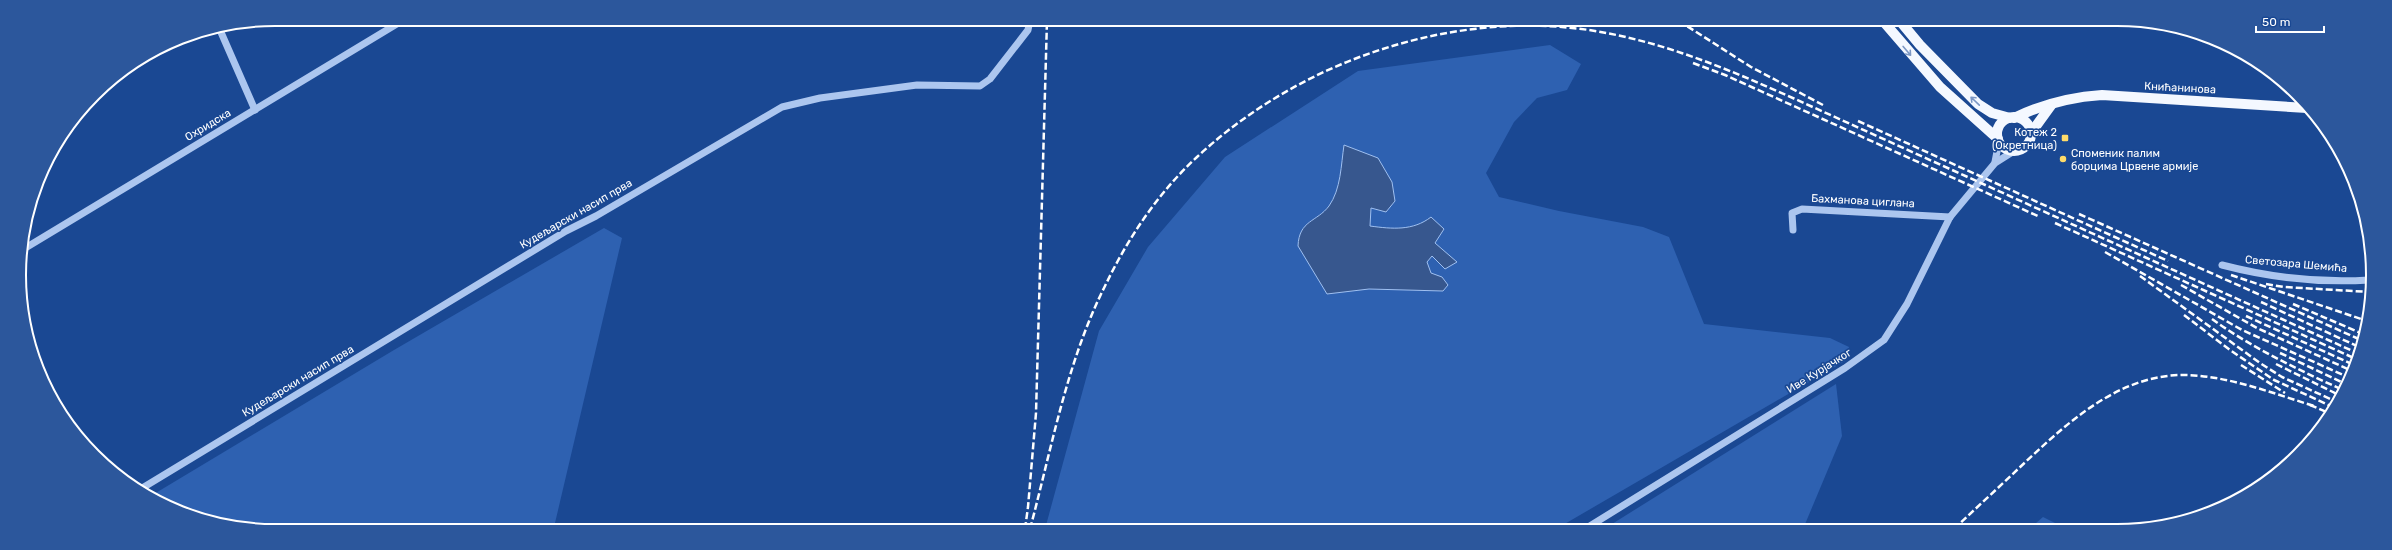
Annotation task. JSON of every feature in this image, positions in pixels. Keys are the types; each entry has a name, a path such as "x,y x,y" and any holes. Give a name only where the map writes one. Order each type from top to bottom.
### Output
{"main road":[{"path":"1887,26 1940,87 2005,148 2014,151 2026,146 2031,133 2052,104"},
{"path":"1904,26 1925,50 1978,104 1992,113 2024,121 2031,133"},
{"name":"Книћанинова","path":"2012,118 2074,97 2102,95 2301,108"},
{"path":"1998,140 2000,126 2012,118"}],"street":[{"name":"Охридска","path":"28,247 393,26"},
{"name":"Кудељарски насип прва","path":"144,487 566,231 596,216 782,107 820,98 917,85 980,86 990,79 1028,30 1029,26"},
{"path":"221,32 255,110"},
{"path":"1995,163 1998,140"},
{"path":"1995,163 2014,151"},
{"name":"Иве Курјачког","path":"1592,524 1873,349 1884,340 1896,324 1950,217 1995,163"},
{"name":"Бахманова циглана","path":"1793,230 1792,213 1802,209 1950,217"},
{"name":"Светозара Шемића","path":"2222,265 2263,274 2322,279 2366,280"}],"shaded area":[{"path":"1550,45 1581,64 1567,90 1537,98 1514,122 1486,173 1499,197 1559,211 1643,227 1669,237 1704,324 1830,338 1849,347 1845,361 1565,524 1046,524 1099,331 1148,247 1225,157 1358,71"},
{"path":"1344,145 1378,158 1392,182 1395,201 1386,212 1371,208 1370,226 1386,228 1410,227 1424,222 1431,217 1444,229 1435,243 1457,262 1445,269 1432,256 1427,262 1431,273 1442,277 1448,285 1443,291 1369,289 1327,294 1298,246 1299,237 1305,226 1324,211 1333,199 1340,177"},
{"path":"604,228 622,238 555,523 561,524 275,524 242,522 211,516 195,511 155,493 394,350"},
{"path":"1836,384 1842,436 1805,524 1612,524"},
{"path":"2043,517 2057,524 2035,524"}],"railway":[{"path":"1026,524 1036,413 1047,26"},
{"path":"1031,524 1070,374 1080,344 1105,286 1114,268 1145,217 1169,186 1197,157 1238,123 1282,94 1330,69 1380,50 1431,36 1484,28 1536,26"},
{"path":"1536,26 1589,30 1643,41 1720,67 1795,99 2354,352"},
{"path":"1687,26 1751,67 1823,105"},
{"path":"1693,63 1725,75 2040,217"},
{"path":"1858,121 2168,261"},
{"path":"2079,214 2358,339"},
{"path":"2055,223 2352,357"},
{"path":"2105,252 2242,330 2344,376"},
{"path":"2231,275 2362,319"},
{"path":"2140,276 2260,363 2282,377 2333,400"},
{"path":"2266,284 2284,287 2365,292"},
{"path":"2181,285 2257,328 2347,369"},
{"path":"2261,302 2356,346"},
{"path":"2293,304 2359,332"},
{"path":"2184,315 2230,350 2274,380 2329,405"},
{"path":"2246,316 2350,363"},
{"path":"2212,319 2243,340 2293,367 2339,388"},
{"path":"2280,353 2341,382"},
{"path":"2276,364 2336,394"},
{"path":"2241,365 2285,393"},
{"path":"1959,524 2073,420 2114,393 2137,383 2160,377 2185,375 2218,378 2250,386 2314,406"},
{"path":"2310,405 2325,411"}],"place":[{"name":"Котеж 2 (Окретница)","path":"2065,138"},
{"name":"Споменик палим борцима Црвене армије","path":"2063,159"}]}
